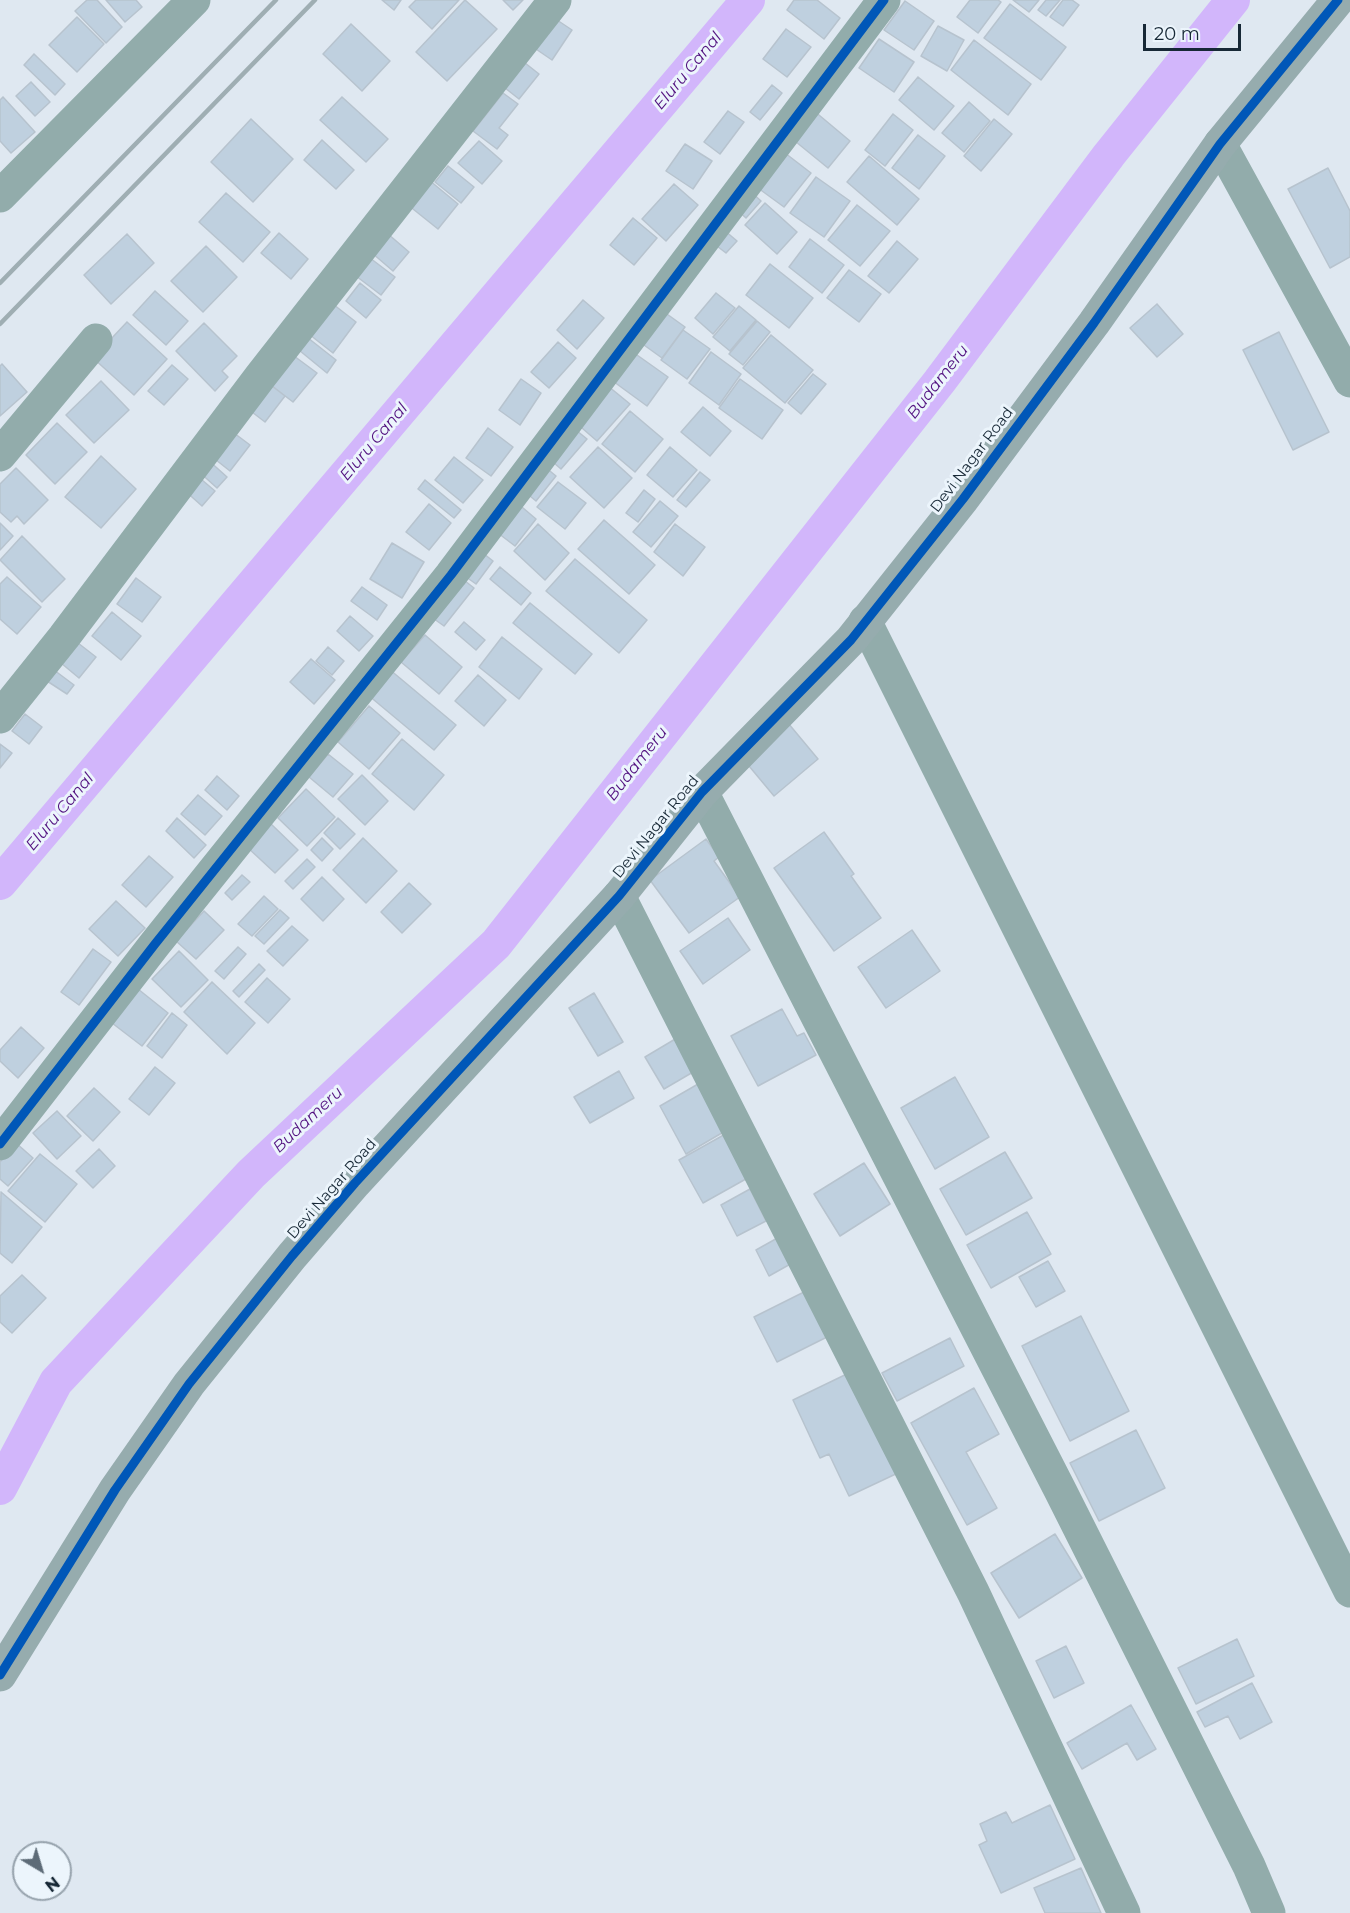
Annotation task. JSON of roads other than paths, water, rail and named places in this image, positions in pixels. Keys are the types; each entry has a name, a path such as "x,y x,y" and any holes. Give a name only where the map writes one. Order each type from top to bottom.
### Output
{"street":[{"path":"0,196 194,0"},
{"path":"0,717 64,637 280,351 555,0"},
{"path":"0,1144 155,944 451,575 884,0"},
{"name":"Devi Nagar Road","path":"0,1675 115,1490 189,1384 292,1256 355,1183 619,896 702,792 851,640 963,499 1094,323 1220,144 1338,0"},
{"path":"1220,144 1350,381"},
{"path":"0,455 96,340"},
{"path":"865,621 1350,1591"},
{"path":"702,792 1060,1490 1249,1866 1269,1913"},
{"path":"619,896 973,1592 1124,1913"}],"waterway":[{"name":"Eluru Canal","path":"0,883 748,0"},
{"name":"Budameru","path":"0,1488 56,1382 251,1174 496,944 939,382 1109,155 1233,0"}],"railway":[{"path":"0,283 276,0"},
{"path":"0,324 315,0"}]}
